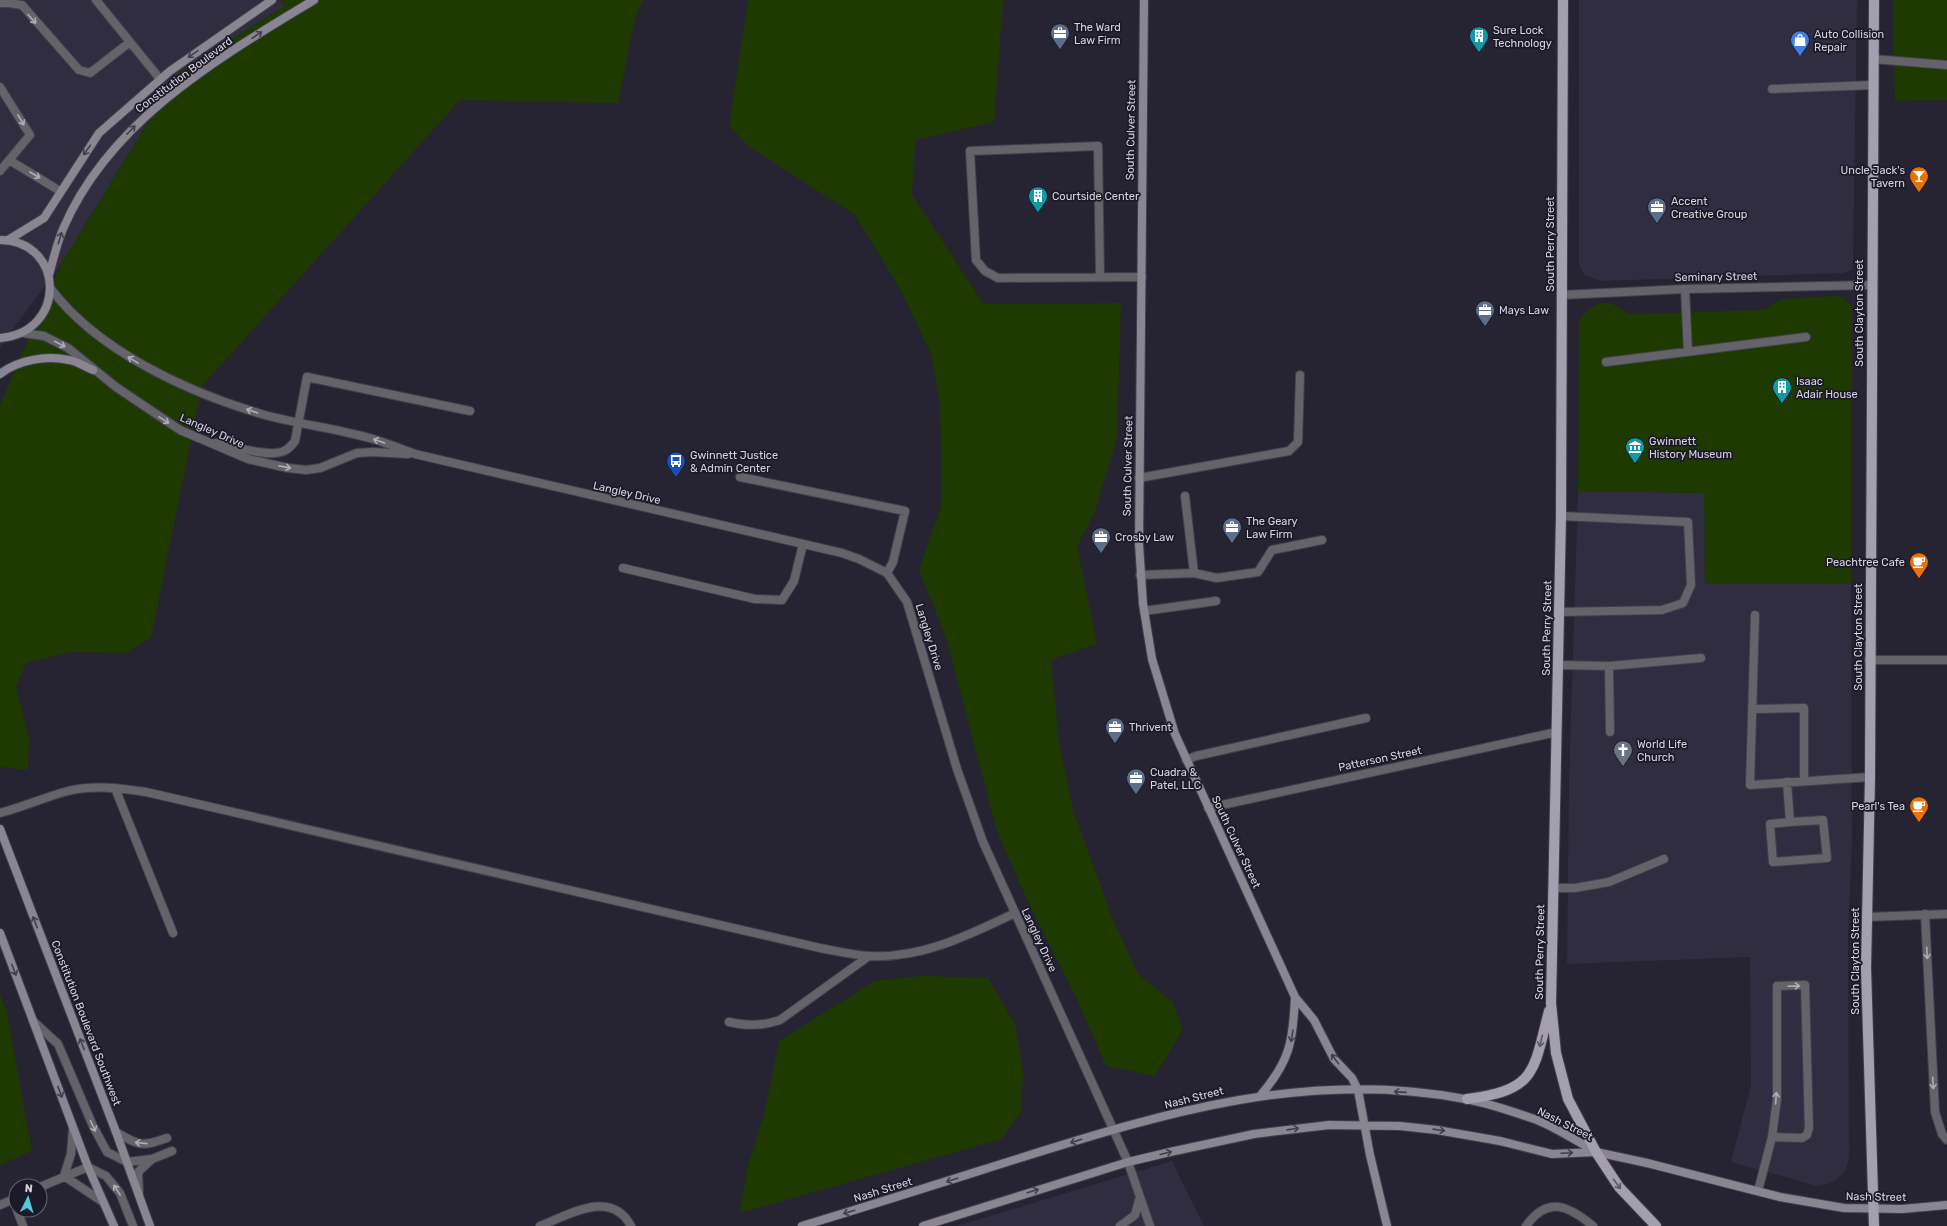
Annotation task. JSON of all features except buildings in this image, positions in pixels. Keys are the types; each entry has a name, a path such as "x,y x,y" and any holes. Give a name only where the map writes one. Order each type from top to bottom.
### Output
{"main road":[{"name":"South Perry Street","path":"1563,0 1560,612 1551,1003 1556,1053 1568,1099 1596,1152 1619,1187 1656,1226"},
{"name":"South Clayton Street","path":"1874,0 1869,660 1870,777 1866,917 1866,968 1874,1226"},
{"path":"1467,1099 1493,1096 1508,1091 1521,1084 1531,1070 1538,1054 1551,1003"}],"street":[{"path":"96,0 160,79"},
{"name":"Constitution Boulevard","path":"4,240 44,218 60,191 99,133 160,79 272,0"},
{"name":"Constitution Boulevard","path":"49,275 63,230 78,199 117,144 144,118 176,92 271,26 314,0"},
{"name":"South Culver Street","path":"1144,0 1141,167 1142,277 1139,478 1140,574 1144,611 1152,659 1175,734 1294,997"},
{"path":"0,3 24,3 79,70 90,73 130,42"},
{"path":"1873,59 1947,65"},
{"path":"1772,89 1873,85"},
{"path":"0,87 30,135 0,171"},
{"path":"1100,277 1098,146 970,151 976,260 985,271 998,278 1142,277"},
{"path":"9,160 60,191"},
{"path":"0,338 11,337 23,333 34,326 43,315 49,303 50,289 49,275 44,265 33,252 19,243 4,240"},
{"name":"Seminary Street","path":"1562,295 1685,289 1871,285"},
{"name":"Langley Drive","path":"50,289 76,317 125,355 155,372 190,388 258,413 373,439 415,454 803,544 854,557 888,573 907,602 967,798 983,842 1128,1162 1139,1198 1150,1226"},
{"path":"1685,289 1688,352"},
{"name":"Langley Drive","path":"23,333 44,336 68,348 92,370 145,408 180,430 248,459 288,468 306,470 320,468 357,453 373,452 415,454"},
{"path":"1606,362 1806,337"},
{"path":"0,374 10,366 41,358 70,360 92,370"},
{"path":"1139,478 1289,452 1298,442 1300,375"},
{"path":"206,441 268,453 277,453 291,447 295,441 307,377 470,411"},
{"path":"740,477 905,511 893,562 888,573"},
{"path":"1185,496 1194,573"},
{"path":"1560,612 1662,610 1683,603 1691,585 1688,522 1561,516"},
{"path":"1140,574 1194,573 1217,578 1258,572 1272,550 1322,540"},
{"path":"623,568 755,599 782,600 794,581 803,544"},
{"path":"1144,611 1216,601"},
{"path":"1755,615 1750,785 1870,777"},
{"path":"1559,665 1609,666 1701,658"},
{"path":"1869,660 1947,660"},
{"path":"1609,666 1610,732"},
{"path":"1753,710 1804,708 1804,781"},
{"path":"1186,760 1196,756 1366,718"},
{"name":"Patterson Street","path":"1208,808 1557,732"},
{"path":"1787,782 1790,822"},
{"path":"0,813 70,791 115,788 146,792 820,948 869,956 914,952 938,946 966,936 1015,913"},
{"path":"115,788 173,933"},
{"path":"1823,820 1827,858 1774,862 1770,824 1790,822 1823,820"},
{"name":"Constitution Boulevard Southwest","path":"0,829 116,1132 150,1226"},
{"path":"1554,888 1575,888 1609,882 1664,859"},
{"path":"1925,914 1935,1112 1942,1134 1947,1140"},
{"path":"1866,917 1947,914"},
{"path":"0,934 88,1167 114,1226"},
{"path":"729,1022 746,1026 766,1025 780,1020 869,956"},
{"path":"1758,1191 1772,1137 1777,1099 1777,986 1805,985 1809,1128 1807,1135 1802,1138 1772,1137"},
{"path":"1294,997 1314,1020 1334,1059 1352,1078 1358,1090 1364,1125 1387,1226"},
{"path":"1260,1096 1278,1073 1291,1044 1294,1030 1294,997"},
{"path":"33,1021 58,1044 93,1126 107,1152 127,1162 152,1159 172,1151"},
{"name":"Nash Street","path":"802,1226 1113,1129 1192,1109 1260,1096 1323,1090 1403,1092 1467,1099 1538,1121 1596,1152 1780,1197 1844,1208 1902,1209 1947,1205"},
{"name":"Nash Street","path":"923,1226 1128,1162 1205,1143 1254,1134 1323,1126 1364,1125 1437,1130 1500,1141 1552,1154 1596,1152"},
{"path":"64,1176 71,1154 73,1128"},
{"path":"116,1132 136,1144 148,1144 167,1138"},
{"path":"139,1195 138,1172 152,1159"},
{"path":"48,1183 88,1167 106,1176 120,1193 133,1226"},
{"path":"64,1176 103,1202"},
{"path":"1120,1226 1135,1215 1139,1198"},
{"path":"540,1226 594,1206 603,1205 623,1214 631,1226"},
{"path":"1526,1226 1532,1218 1542,1210 1553,1206 1566,1208 1577,1213 1593,1226"}],"shaded area":[{"path":"0,0 280,0 285,6 179,72 61,264 0,347"},
{"path":"1579,0 1857,0 1853,264 1851,270 1843,273 1601,281 1584,275 1579,264"},
{"path":"1578,491 1704,493 1705,584 1851,584 1852,842 1848,938 1849,1158 1846,1170 1836,1180 1828,1184 1817,1186 1731,1162 1751,1085 1750,957 1567,964 1569,779"},
{"path":"1172,1161 1204,1226 957,1226"}],"green space":[{"path":"280,0 643,0 634,22 618,103 460,100 202,386 151,638 125,653 71,652 26,663 16,687 29,739 28,770 0,767 0,405 61,264 179,72 285,6"},
{"path":"748,0 1003,0 994,122 915,140 912,195 984,304 1121,303 1117,438 1094,514 1077,546 1097,644 1051,660 1059,742 1073,810 1112,917 1138,974 1173,1002 1183,1029 1155,1076 1106,1066 1076,997 1028,902 996,828 946,637 919,570 942,504 940,405 931,354 901,290 855,215 747,145 729,125"},
{"path":"1893,0 1947,0 1947,100 1895,101"},
{"path":"1842,297 1852,306 1851,584 1705,584 1704,493 1578,491 1579,321 1588,310 1602,303 1607,303 1632,314 1761,310 1782,299"},
{"path":"921,976 988,978 1015,1024 1023,1071 1021,1112 1002,1139 740,1213 746,1172 765,1111 779,1041 875,981"},
{"path":"0,993 7,1012 32,1151 0,1165"}],"place":[{"name":"The Ward Law Firm","path":"1060,50"},
{"name":"Sure Lock Technology","path":"1479,53"},
{"name":"Auto Collision Repair","path":"1800,57"},
{"name":"Uncle Jack's Tavern","path":"1919,193"},
{"name":"Courtside Center","path":"1038,213"},
{"name":"Accent Creative Group","path":"1657,224"},
{"name":"Mays Law","path":"1485,327"},
{"name":"Isaac Adair House","path":"1782,404"},
{"name":"Gwinnett History Museum","path":"1635,464"},
{"name":"Gwinnett Justice & Admin Center","path":"676,478"},
{"name":"The Geary Law Firm","path":"1232,544"},
{"name":"Crosby Law","path":"1101,554"},
{"name":"Peachtree Cafe","path":"1919,579"},
{"name":"Thrivent","path":"1115,744"},
{"name":"World Life Church","path":"1623,767"},
{"name":"Cuadra & Patel, LLC","path":"1136,795"},
{"name":"Pearl's Tea","path":"1919,823"}]}
